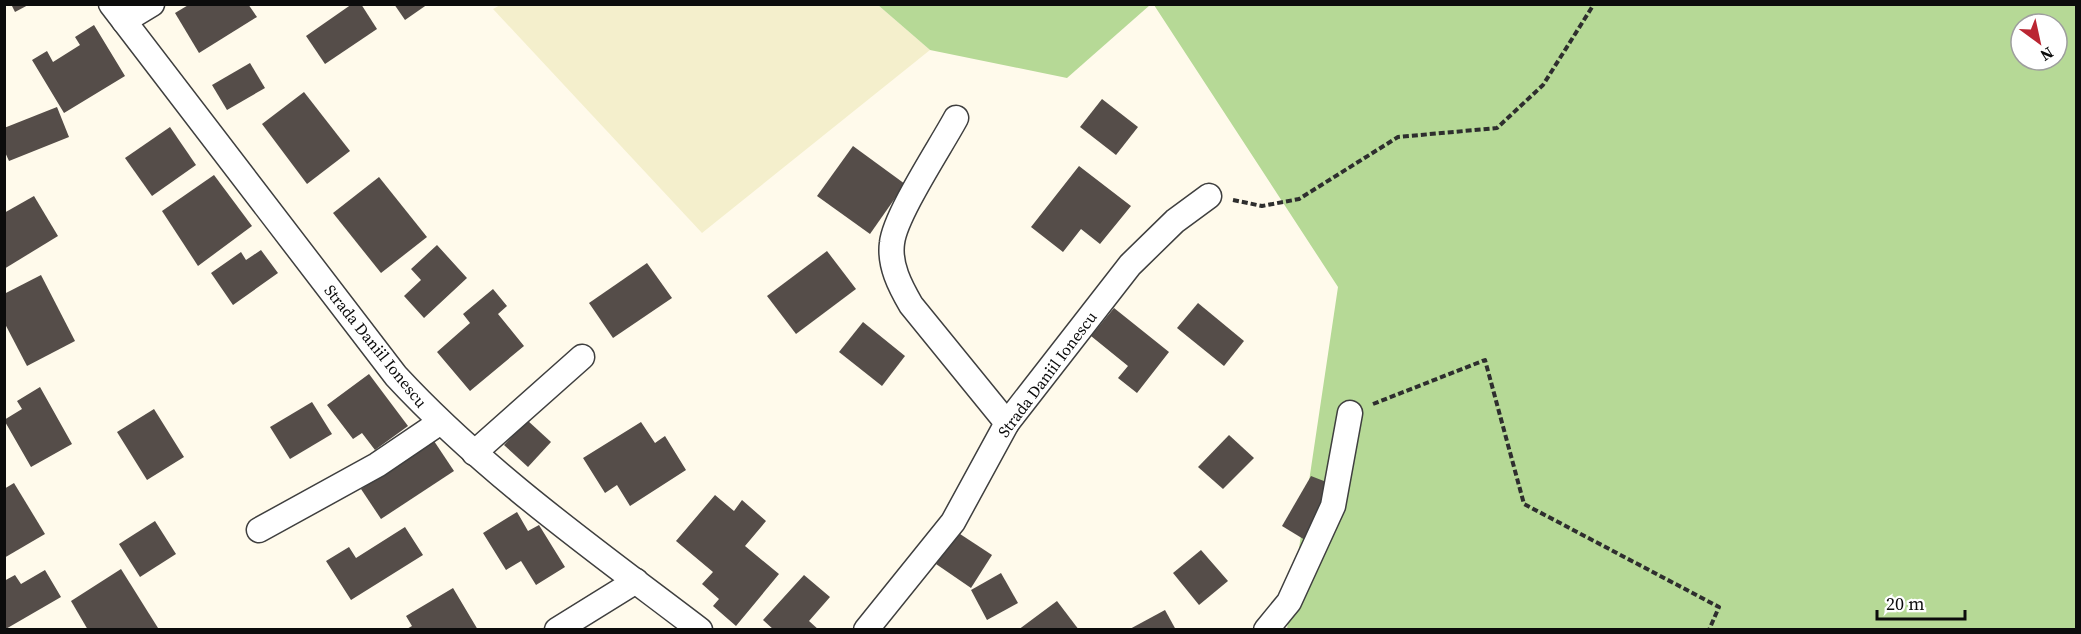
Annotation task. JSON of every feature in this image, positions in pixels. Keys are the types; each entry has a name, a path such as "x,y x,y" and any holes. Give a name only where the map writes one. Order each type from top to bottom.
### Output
{"street":[{"path":"118,13 152,4"},
{"name":"Strada Daniil Ionescu","path":"118,13 396,376 439,423 700,630"},
{"path":"956,118 898,222 892,243 894,268 911,305 1007,423"},
{"name":"Strada Daniil Ionescu","path":"866,630 953,522 1007,423 1130,265 1175,221 1209,196"},
{"path":"474,453 582,357"},
{"path":"1266,630 1289,602 1333,507 1350,413"},
{"path":"259,530 377,465 439,423"},
{"path":"557,630 636,581"}],"path":[{"path":"1209,196 1262,206 1299,199 1398,137 1497,128 1544,85 1594,4"},
{"path":"1350,413 1485,360 1524,504 1719,607 1709,630"}],"shaded area":[{"path":"502,4 878,5 930,50 702,233 493,9"}],"green space":[{"path":"878,5 1150,5 1067,78 930,50"},
{"path":"1154,5 2076,5 2076,629 1287,629 1338,287"}],"building":[{"path":"11,4 30,4 15,12"},
{"path":"190,4 248,4 257,17 199,53 175,13"},
{"path":"352,4 361,4 377,29 325,64 306,36"},
{"path":"394,4 428,4 405,20"},
{"path":"94,25 125,76 64,113 32,60 47,51 53,62 80,45 75,37"},
{"path":"250,63 265,88 227,110 212,85"},
{"path":"304,92 350,151 307,184 262,124"},
{"path":"1102,99 1138,127 1116,155 1080,127"},
{"path":"57,107 69,137 9,161 4,150 4,128"},
{"path":"170,127 196,165 152,196 125,158"},
{"path":"853,146 905,184 870,234 817,196"},
{"path":"1079,166 1131,206 1100,244 1081,229 1063,252 1031,227"},
{"path":"214,175 252,226 198,266 162,211"},
{"path":"379,177 427,237 381,273 333,213"},
{"path":"34,196 58,236 4,269 4,213"},
{"path":"437,245 467,278 424,318 404,296 421,280 411,269"},
{"path":"261,250 278,273 233,305 211,273 241,252 246,260"},
{"path":"827,251 856,289 796,334 767,296"},
{"path":"647,263 672,298 613,338 589,303"},
{"path":"41,275 75,341 27,366 4,322 4,294"},
{"path":"493,289 507,306 498,314 524,346 470,391 437,352 470,323 463,314"},
{"path":"1198,303 1244,341 1224,366 1177,328"},
{"path":"1114,308 1169,352 1137,393 1118,378 1128,366 1091,336"},
{"path":"863,322 905,356 882,386 839,352"},
{"path":"369,374 408,426 375,450 362,433 353,439 327,405"},
{"path":"40,387 72,444 31,467 4,420 22,409 17,401"},
{"path":"312,402 332,434 290,459 270,427"},
{"path":"154,409 184,457 147,480 117,432"},
{"path":"527,420 551,442 528,467 504,445"},
{"path":"641,422 655,443 665,436 686,470 630,506 617,485 605,493 583,458"},
{"path":"1229,435 1254,458 1223,489 1198,467"},
{"path":"434,441 454,471 381,519 361,489"},
{"path":"1311,476 1329,483 1325,503 1305,540 1282,526"},
{"path":"14,483 45,534 4,558 4,489"},
{"path":"715,495 734,511 742,500 766,521 745,546 779,574 736,626 713,606 719,599 702,584 713,572 676,541"},
{"path":"517,512 528,531 539,525 565,567 536,585 521,561 506,570 483,533"},
{"path":"155,521 176,554 140,577 119,544"},
{"path":"405,527 423,555 351,600 326,561 349,547 356,558"},
{"path":"957,532 992,555 971,588 936,564"},
{"path":"1201,550 1228,581 1199,605 1173,573"},
{"path":"121,569 158,628 155,630 88,630 71,601"},
{"path":"45,570 61,597 4,630 4,581 15,575 21,584"},
{"path":"1001,573 1018,603 987,620 971,590"},
{"path":"804,575 830,597 809,621 819,630 774,630 763,620"},
{"path":"453,588 478,630 405,630 412,626 406,616"},
{"path":"1057,601 1079,630 1018,630"},
{"path":"1165,610 1176,630 1128,630"}]}
